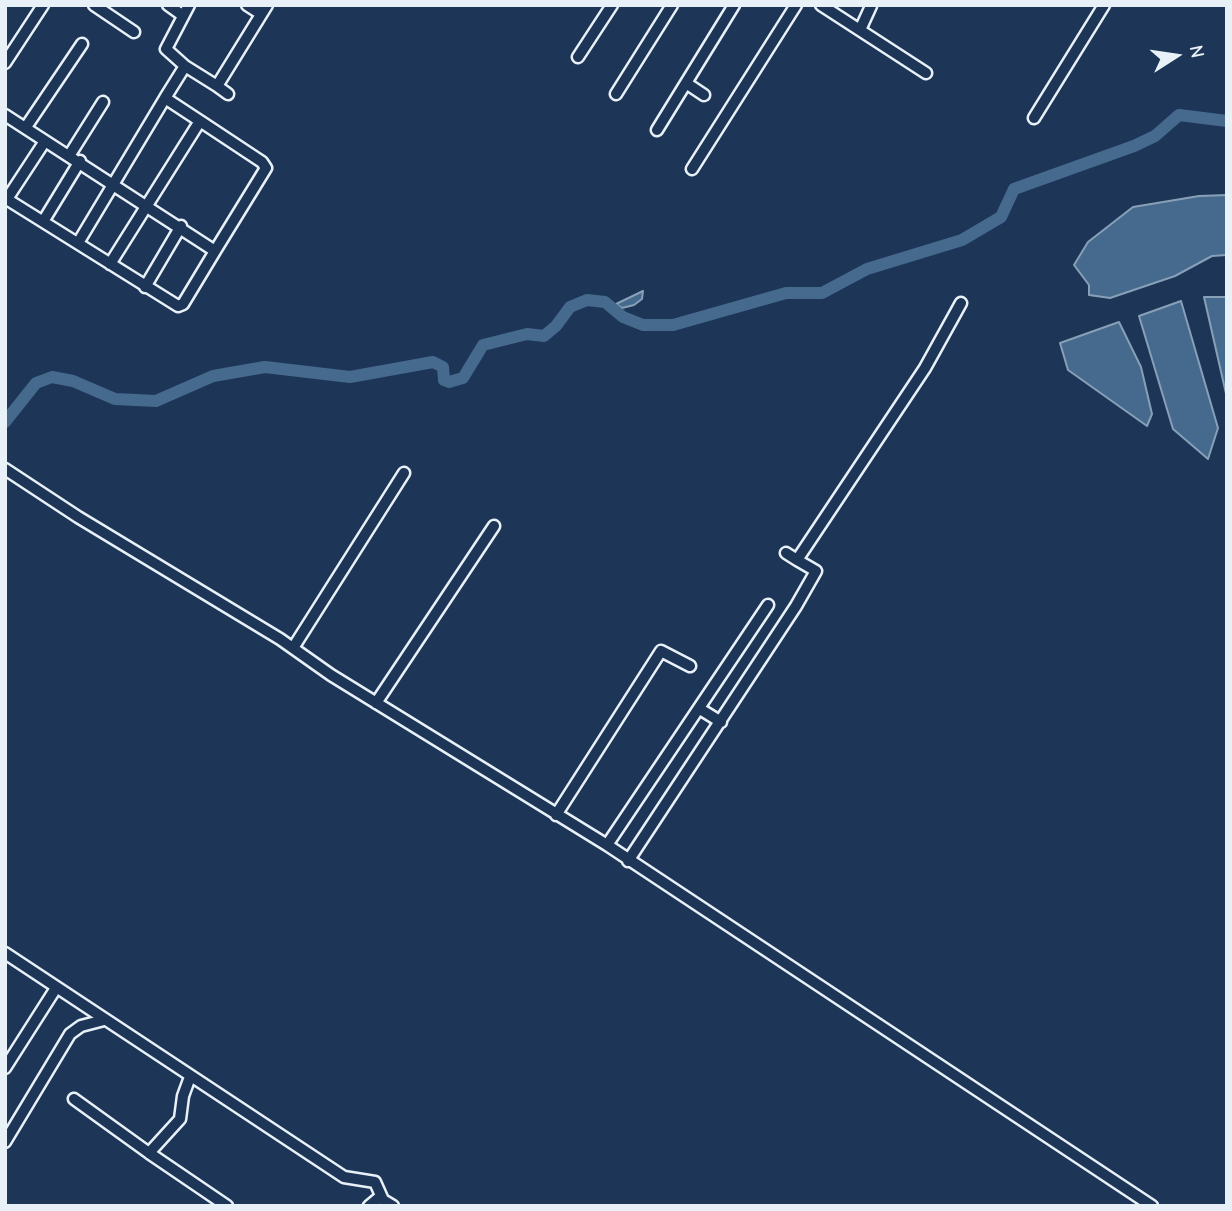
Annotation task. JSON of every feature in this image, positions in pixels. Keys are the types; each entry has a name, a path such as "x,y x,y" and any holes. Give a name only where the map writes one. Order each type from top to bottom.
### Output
{"street":[{"path":"5,63 43,5"},
{"path":"94,5 134,32"},
{"path":"168,5 182,15"},
{"path":"189,5 166,46 185,66 228,94"},
{"path":"217,86 264,10 247,5"},
{"path":"578,57 611,5"},
{"path":"616,94 672,5"},
{"path":"657,130 734,5"},
{"path":"692,169 796,5"},
{"path":"821,5 926,72"},
{"path":"1034,118 1104,5"},
{"path":"860,30 871,6"},
{"path":"26,127 82,44"},
{"path":"78,243 185,66"},
{"path":"686,83 704,95"},
{"path":"45,141 6,198 145,287 180,305 265,168 262,162 165,98"},
{"path":"69,156 103,102"},
{"path":"7,118 80,161 215,251"},
{"path":"110,264 200,121"},
{"path":"44,220 80,161"},
{"path":"145,287 181,226"},
{"path":"797,560 918,380 961,303"},
{"path":"5,469 78,517 293,648 321,670 607,845 1152,1206"},
{"path":"293,648 404,473"},
{"path":"376,703 494,526"},
{"path":"628,861 783,628 816,571 786,553"},
{"path":"607,845 768,605"},
{"path":"556,815 661,651 690,666"},
{"path":"700,709 720,722"},
{"path":"5,953 344,1177 375,1182 381,1196 393,1206"},
{"path":"5,1068 56,988"},
{"path":"5,1142 70,1034 81,1026 104,1020"},
{"path":"149,1153 180,1119 183,1096 190,1077"},
{"path":"74,1099 228,1206"},
{"path":"369,1206 381,1196"}],"water":[{"path":"1227,195 1227,255 1212,256 1175,276 1110,298 1089,295 1089,285 1074,265 1088,242 1133,207 1199,196"},
{"path":"643,291 642,299 634,305 622,308 616,304"},
{"path":"1204,297 1227,297 1227,398"},
{"path":"1181,301 1218,428 1208,459 1173,429 1139,316"},
{"path":"1119,322 1141,367 1152,414 1147,426 1068,370 1060,343"}],"waterway":[{"path":"5,422 36,383 52,377 73,381 115,399 156,401 213,376 265,367 350,377 433,362 443,367 444,380 449,382 463,378 483,345 527,334 544,336 556,326 570,307 587,300 605,302 623,317 643,325 673,325 786,293 822,293 867,269 962,240 1001,217 1014,189 1134,146 1155,136 1179,115 1227,121"}]}
